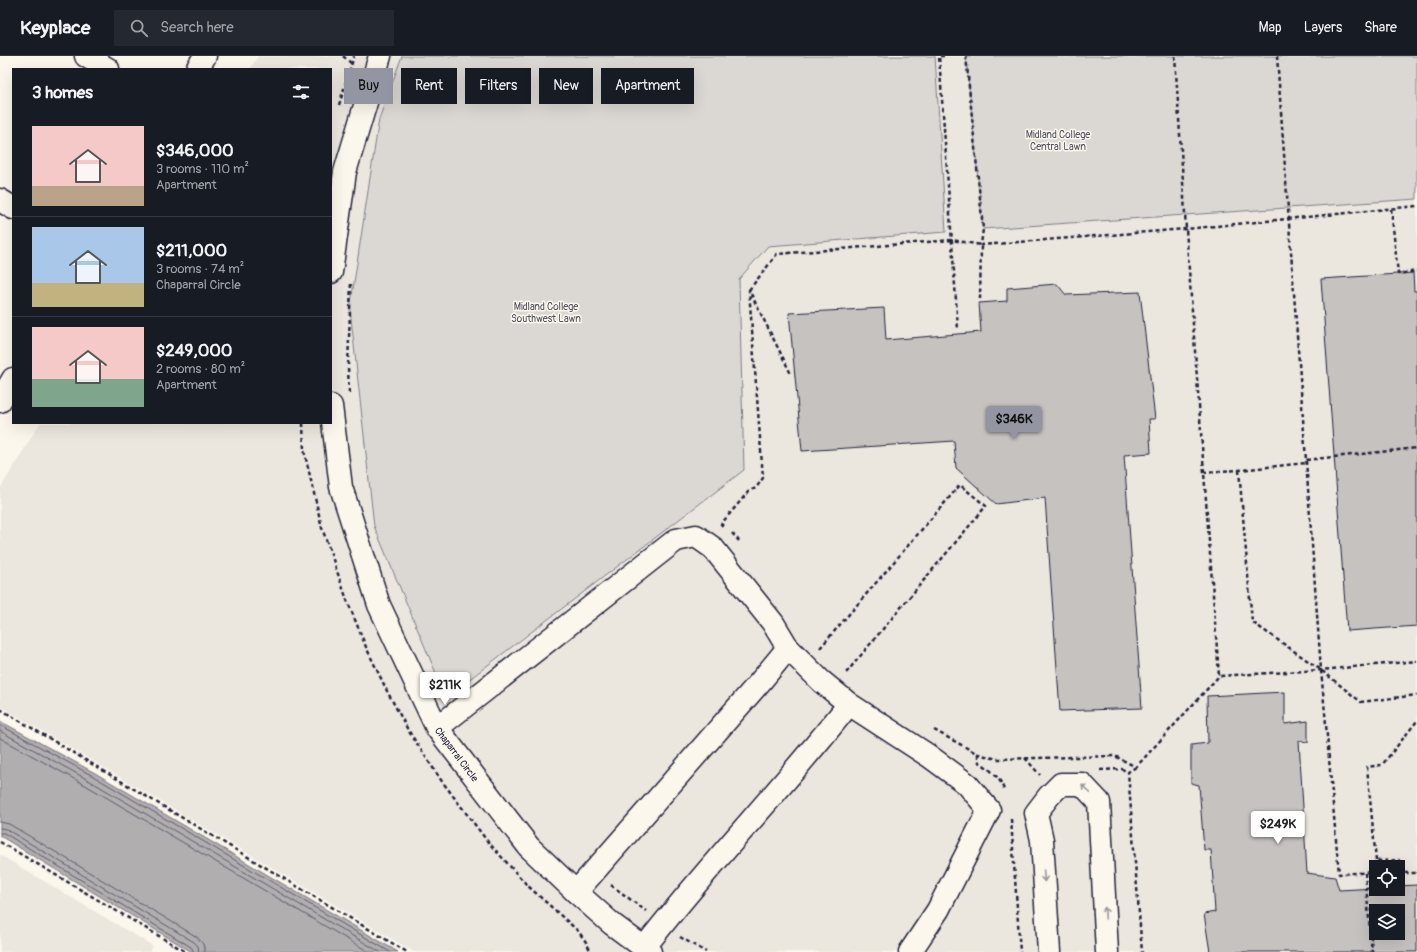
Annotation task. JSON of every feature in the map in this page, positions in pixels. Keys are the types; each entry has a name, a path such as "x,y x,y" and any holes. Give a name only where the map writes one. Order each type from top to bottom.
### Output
{"street":[{"path":"86,56 106,68"},
{"path":"198,68 205,56"},
{"path":"332,265 345,172 380,56"},
{"path":"0,200 12,207"},
{"path":"0,401 12,382"},
{"name":"Chaparral Circle","path":"340,401 341,487 379,605 437,728 529,847 612,924 647,950"},
{"path":"437,728 676,540 696,536 713,548 773,623 788,648 820,681 841,698 929,756 968,784 989,810 938,910 910,952"},
{"path":"576,892 788,648"},
{"path":"647,950 662,924 784,783 841,698"},
{"path":"1049,952 1042,840 1036,813 1049,796 1061,784 1082,784 1099,802 1107,952"}],"path":[{"path":"343,56 352,64"},
{"path":"339,106 354,56"},
{"path":"944,56 939,56 958,329"},
{"path":"966,56 982,229 980,298"},
{"path":"1175,56 1218,676"},
{"path":"1277,56 1321,670 1326,713 1339,874 1369,873"},
{"path":"726,528 721,524 749,491 756,488 763,478 749,290 777,254 952,240 981,245 1186,229 1417,206"},
{"path":"1391,209 1398,274 1417,271"},
{"path":"340,401 348,366 351,279"},
{"path":"749,290 791,374"},
{"path":"1203,472 1239,470 1417,448"},
{"path":"1239,470 1252,622 1321,670 1361,702 1417,695"},
{"path":"803,663 821,647 960,485 986,506 847,672 841,698"},
{"path":"730,531 735,535 742,547"},
{"path":"816,642 825,652"},
{"path":"1142,952 1128,772 1136,767 1218,676 1321,670 1417,661"},
{"path":"842,668 852,676"},
{"path":"0,709 407,952"},
{"path":"1376,860 1367,767 1382,765 1417,721"},
{"path":"931,728 978,754 997,759 1115,756 1136,767"},
{"path":"0,842 186,952"},
{"path":"1405,871 1406,873 1417,873"},
{"path":"594,873 662,924 706,952"},
{"path":"1365,873 1372,952"}],"shaded area":[{"path":"258,56 1417,56 1417,952 414,952 0,706 0,489 39,424 332,424 332,68 251,68"},
{"path":"0,855 153,946 149,952 0,952"}],"green space":[{"name":"Midland College Southwest Lawn","path":"402,56 935,56 946,232 768,246 739,279 744,470 446,697 374,526 350,309 379,119 384,104 393,104 393,81"},
{"name":"Midland College Central Lawn","path":"966,56 1417,56 1417,199 983,229"}],"water":[{"path":"0,721 95,773 398,952 192,952 0,836"}],"building":[{"path":"1413,273 1414,291 1417,291 1417,626 1347,631 1321,279"},
{"path":"1057,284 1066,295 1140,292 1155,419 1149,419 1151,453 1124,455 1142,708 1060,711 1045,498 996,504 956,468 954,441 802,451 789,313 884,308 886,340 981,332 979,303 1007,301 1007,288"},
{"path":"1285,692 1285,724 1308,721 1308,742 1299,741 1307,873 1335,877 1339,890 1369,888 1369,896 1405,896 1405,886 1417,885 1417,952 1210,952 1204,914 1215,912 1211,850 1204,850 1199,785 1191,783 1191,745 1208,743 1207,696"}]}
